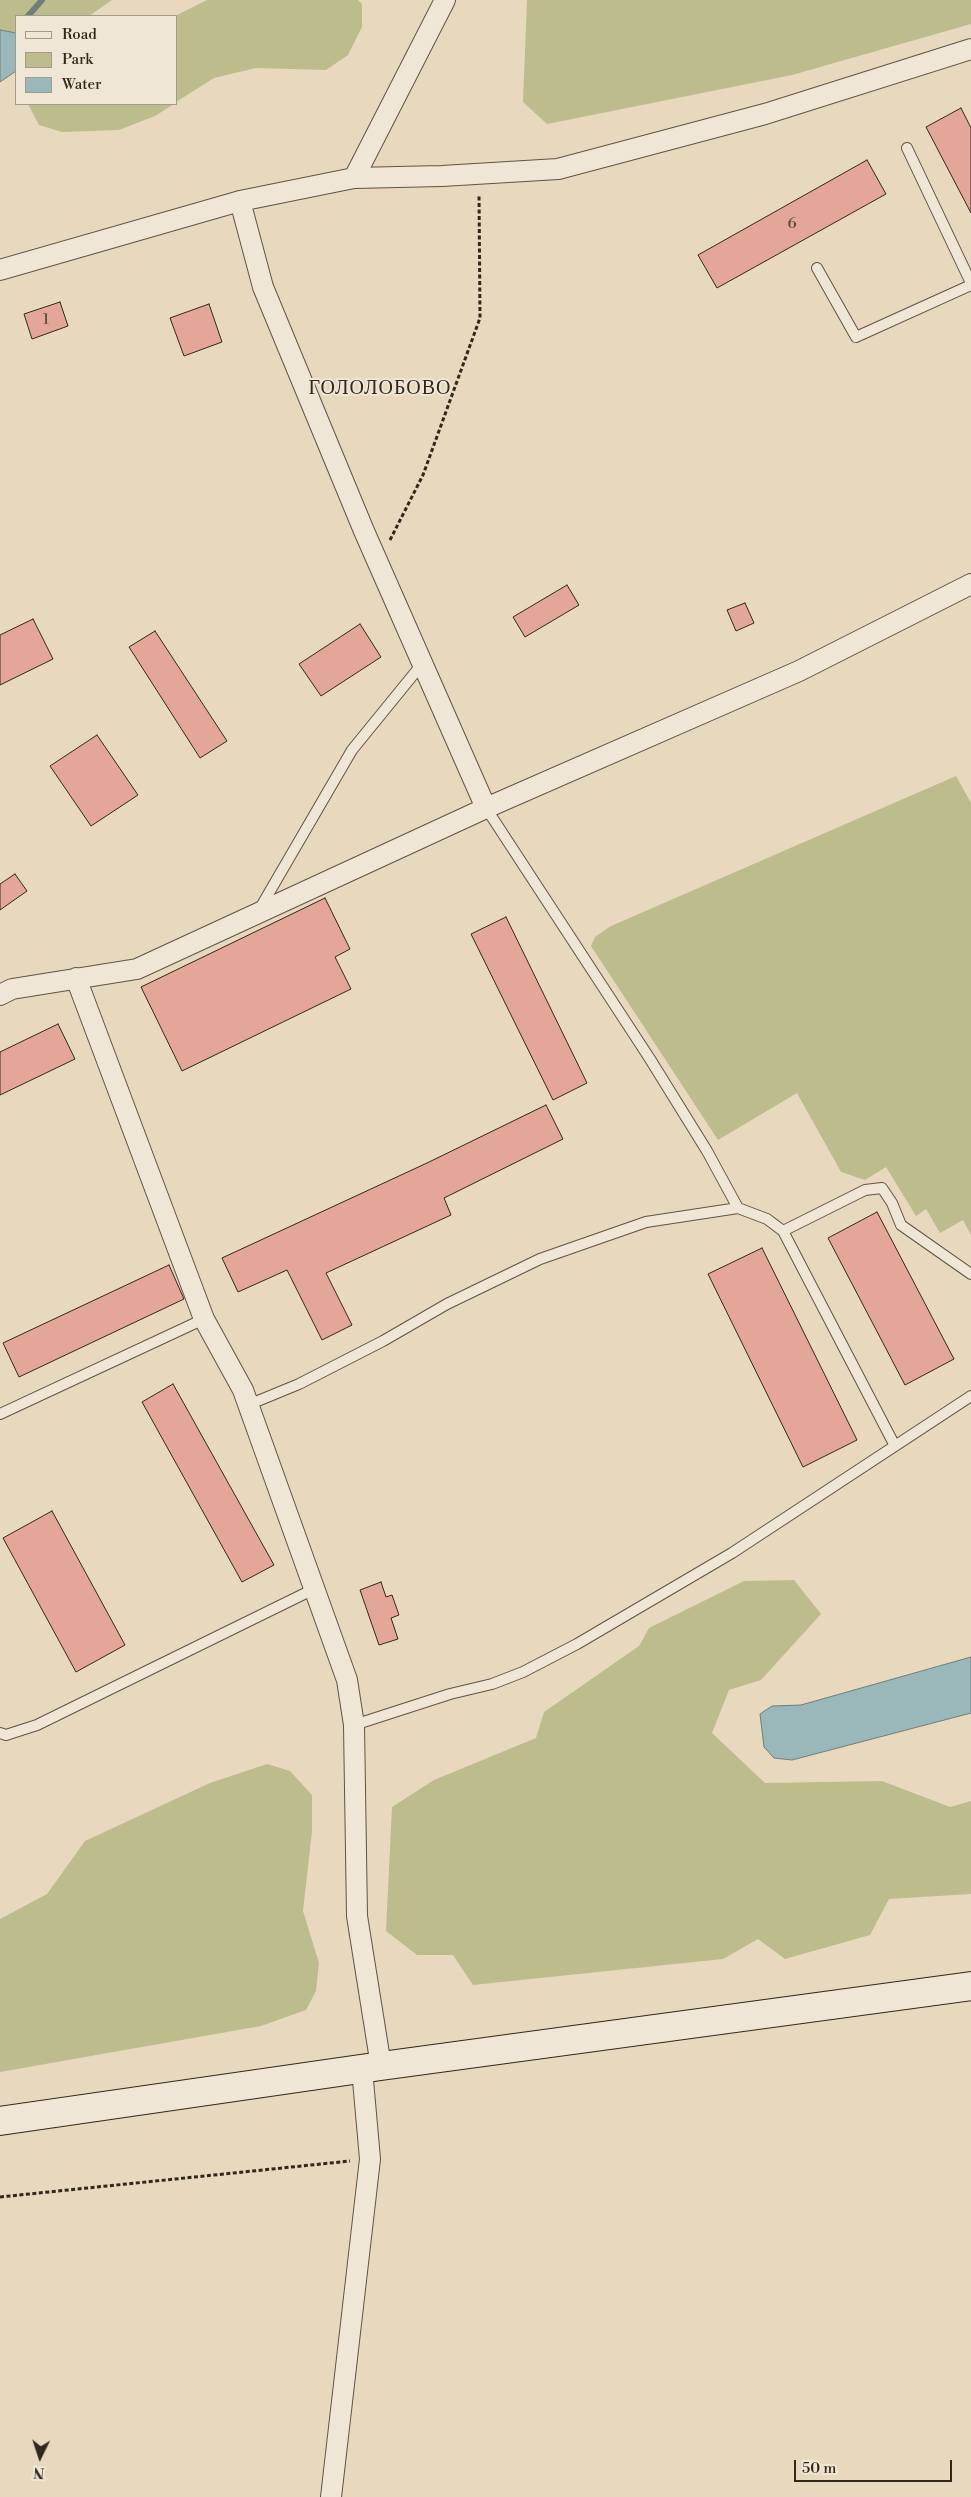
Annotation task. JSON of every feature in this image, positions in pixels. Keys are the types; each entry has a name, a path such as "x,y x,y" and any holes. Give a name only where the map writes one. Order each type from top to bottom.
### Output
{"main road":[{"path":"0,2121 372,2067 971,1986"}],"street":[{"path":"354,178 445,0"},
{"path":"0,270 240,201 354,178 479,174 558,169 765,114 971,49"},
{"path":"240,201 263,287 378,564 486,808"},
{"path":"0,995 12,989 137,969 486,808 799,671 971,584"},
{"path":"76,978 204,1319 243,1390 347,1680 354,1724 357,1916 372,2067 370,2159 331,2497"}],"lane":[{"path":"817,268 856,336 971,284 907,148"},
{"path":"258,913 352,750 422,664"},
{"path":"486,808 650,1059 707,1151 738,1208"},
{"path":"783,1231 865,1190 882,1188 892,1204 901,1225 971,1274"},
{"path":"248,1405 299,1384 383,1341 447,1304 540,1259 646,1222 738,1208 767,1219 783,1231 895,1446"},
{"path":"0,1414 204,1319"},
{"path":"354,1724 450,1694 492,1684 523,1672 577,1644 732,1553 971,1396"},
{"path":"0,1733 6,1735 37,1725 314,1588"}],"path":[{"path":"378,564 423,475 480,318 479,174"},
{"path":"0,2197 370,2159"}],"green space":[{"path":"0,0 112,0 90,15 15,15 15,33 0,30"},
{"path":"207,0 358,0 362,4 362,27 348,55 326,70 256,68 214,78 178,101 177,15"},
{"path":"527,0 971,0 971,24 792,75 547,124 523,102"},
{"path":"29,105 172,105 155,116 119,130 62,132 39,125"},
{"path":"956,776 971,803 971,1235 963,1220 940,1233 926,1209 916,1216 886,1167 865,1180 841,1172 797,1093 718,1140 591,946 595,937 611,926"},
{"path":"794,1580 821,1614 761,1680 729,1690 712,1733 765,1783 882,1781 950,1807 971,1801 971,1894 889,1899 870,1935 785,1959 758,1939 723,1959 473,1985 453,1955 417,1955 386,1931 392,1807 434,1780 536,1738 544,1712 639,1646 649,1628 744,1581"},
{"path":"267,1764 290,1771 312,1795 312,1831 303,1911 319,1963 316,1991 306,2010 261,2026 0,2072 0,1919 47,1894 85,1841 210,1783"}],"water":[{"path":"0,30 15,33 15,72 0,82"},
{"path":"971,1657 971,1713 792,1760 774,1758 764,1747 760,1714 772,1706 801,1705"}],"building":[{"path":"961,108 971,128 971,213 926,127"},
{"path":"867,160 886,194 717,288 698,255"},
{"path":"60,302 68,326 32,339 24,314"},
{"path":"209,304 222,342 184,356 170,318"},
{"path":"567,585 579,605 525,637 513,617"},
{"path":"745,603 754,623 736,631 727,610"},
{"path":"33,619 53,659 0,685 0,635"},
{"path":"360,624 381,657 321,696 299,664"},
{"path":"155,631 227,741 200,758 129,647"},
{"path":"97,735 138,795 91,826 50,766"},
{"path":"15,874 27,891 0,910 0,884"},
{"path":"325,898 350,949 335,957 351,989 182,1071 141,987"},
{"path":"506,917 587,1083 553,1100 471,934"},
{"path":"58,1024 75,1059 0,1095 0,1052"},
{"path":"546,1105 563,1139 444,1198 451,1215 326,1273 352,1325 322,1340 287,1270 238,1292 222,1258 427,1163"},
{"path":"877,1212 954,1359 905,1385 828,1238"},
{"path":"762,1248 857,1440 803,1467 708,1274"},
{"path":"169,1265 184,1299 19,1377 3,1343"},
{"path":"173,1384 274,1565 242,1582 142,1402"},
{"path":"52,1511 125,1645 76,1672 3,1538"},
{"path":"381,1582 386,1597 392,1595 399,1615 391,1618 398,1639 379,1645 360,1590"}],"waterway":[{"path":"29,15 42,0"}],"district":[{"name":"ГОЛОЛОБОВО","path":"380,389"}]}
